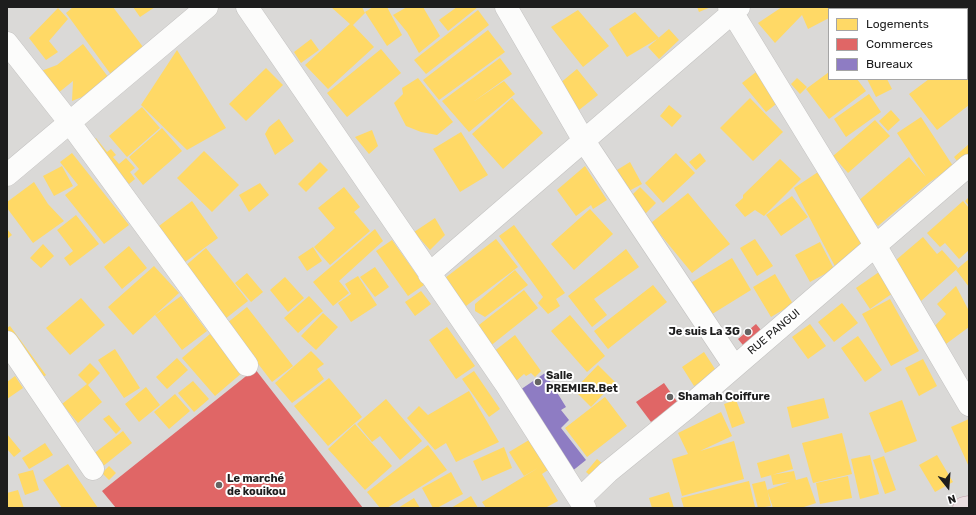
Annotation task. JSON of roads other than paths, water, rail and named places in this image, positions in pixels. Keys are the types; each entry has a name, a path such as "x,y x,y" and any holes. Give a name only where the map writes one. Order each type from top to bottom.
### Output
{"highway":[{"path":"964,508 969,507"}],"street":[{"path":"7,175 207,7"},
{"path":"247,7 507,386 582,503"},
{"path":"506,7 584,141 734,366"},
{"path":"430,274 734,9 969,405"},
{"path":"7,43 70,123 247,365"},
{"name":"RUE PANGUI","path":"582,503 608,472 688,407 969,165"},
{"path":"7,342 93,468"}],"place":[{"name":"Je suis La 3G","path":"748,332"},
{"name":"Salle PREMIER.Bet","path":"538,382"},
{"name":"Shamah Coiffure","path":"670,397"},
{"name":"Le marché de kouikou","path":"219,485"}]}
